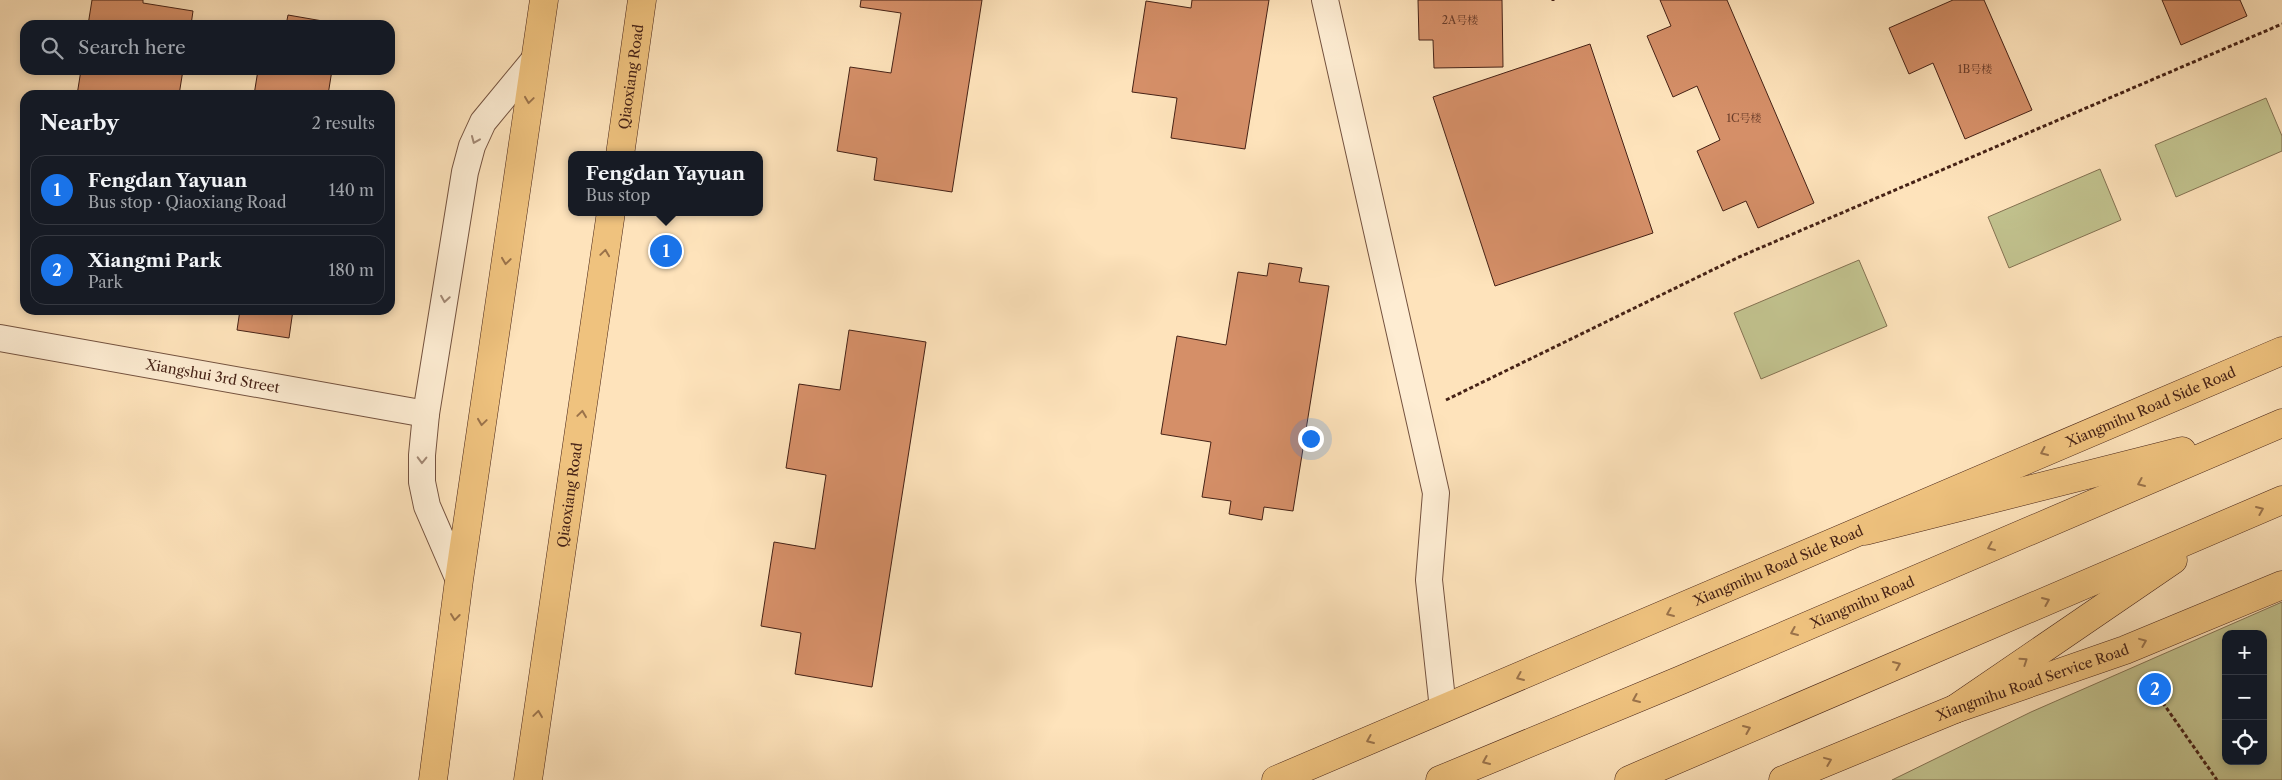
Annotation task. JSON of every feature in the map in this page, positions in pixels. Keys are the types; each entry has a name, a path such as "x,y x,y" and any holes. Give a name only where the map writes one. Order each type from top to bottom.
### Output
{"main road":[{"path":"433,780 459,580 544,0"},
{"name":"Qiaoxiang Road","path":"621,151 642,0"},
{"name":"Qiaoxiang Road","path":"530,774 610,216"},
{"name":"Xiangmihu Road Side Road","path":"1276,780 1865,531 2182,392 2282,351"},
{"path":"1865,531 2273,427"},
{"name":"Xiangmihu Road","path":"1440,780 1681,680 2273,427"},
{"path":"1629,780 2282,500"},
{"path":"1955,709 2223,526"},
{"name":"Xiangmihu Road Service Road","path":"1783,780 1955,709 2125,650 2282,585"},
{"path":"414,780 440,732"}],"street":[{"path":"1325,0 1436,493 1429,580 1443,709"},
{"path":"459,580 427,506 422,482 422,455 426,414 465,172 472,146 483,122 535,59"},
{"name":"Xiangshui 3rd Street","path":"0,338 426,414"}],"path":[{"path":"1418,414 1739,257 2282,24"},
{"path":"2125,650 2216,780"}],"green space":[{"path":"2266,98 2282,136 2282,151 2176,197 2155,145"},
{"path":"2100,169 2121,220 2009,268 1988,217"},
{"path":"1859,260 1887,326 1761,379 1734,313"},
{"path":"2282,602 2282,780 1892,780 2031,712"}],"building":[{"path":"92,0 143,0 143,3 193,11 192,20 89,20"},
{"path":"861,0 982,0 952,192 874,180 877,158 837,151 850,67 891,73 901,13 860,7"},
{"path":"1192,0 1269,0 1245,149 1171,138 1177,98 1132,92 1146,1 1191,8"},
{"path":"1418,0 1502,0 1503,67 1434,68 1433,40 1419,40"},
{"path":"1660,0 1727,0 1814,203 1758,228 1746,201 1723,211 1697,151 1720,140 1697,86 1673,97 1647,36 1671,26"},
{"path":"1953,0 1984,0 2032,110 1965,139 1933,63 1909,74 1889,28"},
{"path":"2162,0 2240,0 2247,16 2181,45"},
{"path":"288,15 317,20 287,20"},
{"path":"1590,44 1653,233 1495,286 1433,97"},
{"path":"80,75 182,75 180,90 78,90"},
{"path":"257,75 331,75 329,90 255,90"},
{"path":"1269,263 1302,268 1299,282 1329,286 1293,511 1264,507 1262,520 1229,514 1231,501 1202,497 1211,442 1161,434 1177,336 1226,345 1238,272 1267,276"},
{"path":"239,315 292,315 289,338 237,330"},
{"path":"849,330 926,342 872,687 795,674 801,633 761,626 774,542 815,549 826,475 786,468 799,384 840,390"}],"place":[{"name":"Fengdan Yayuan","path":"666,251"},
{"name":"Xiangmi Park","path":"2155,689"}]}
